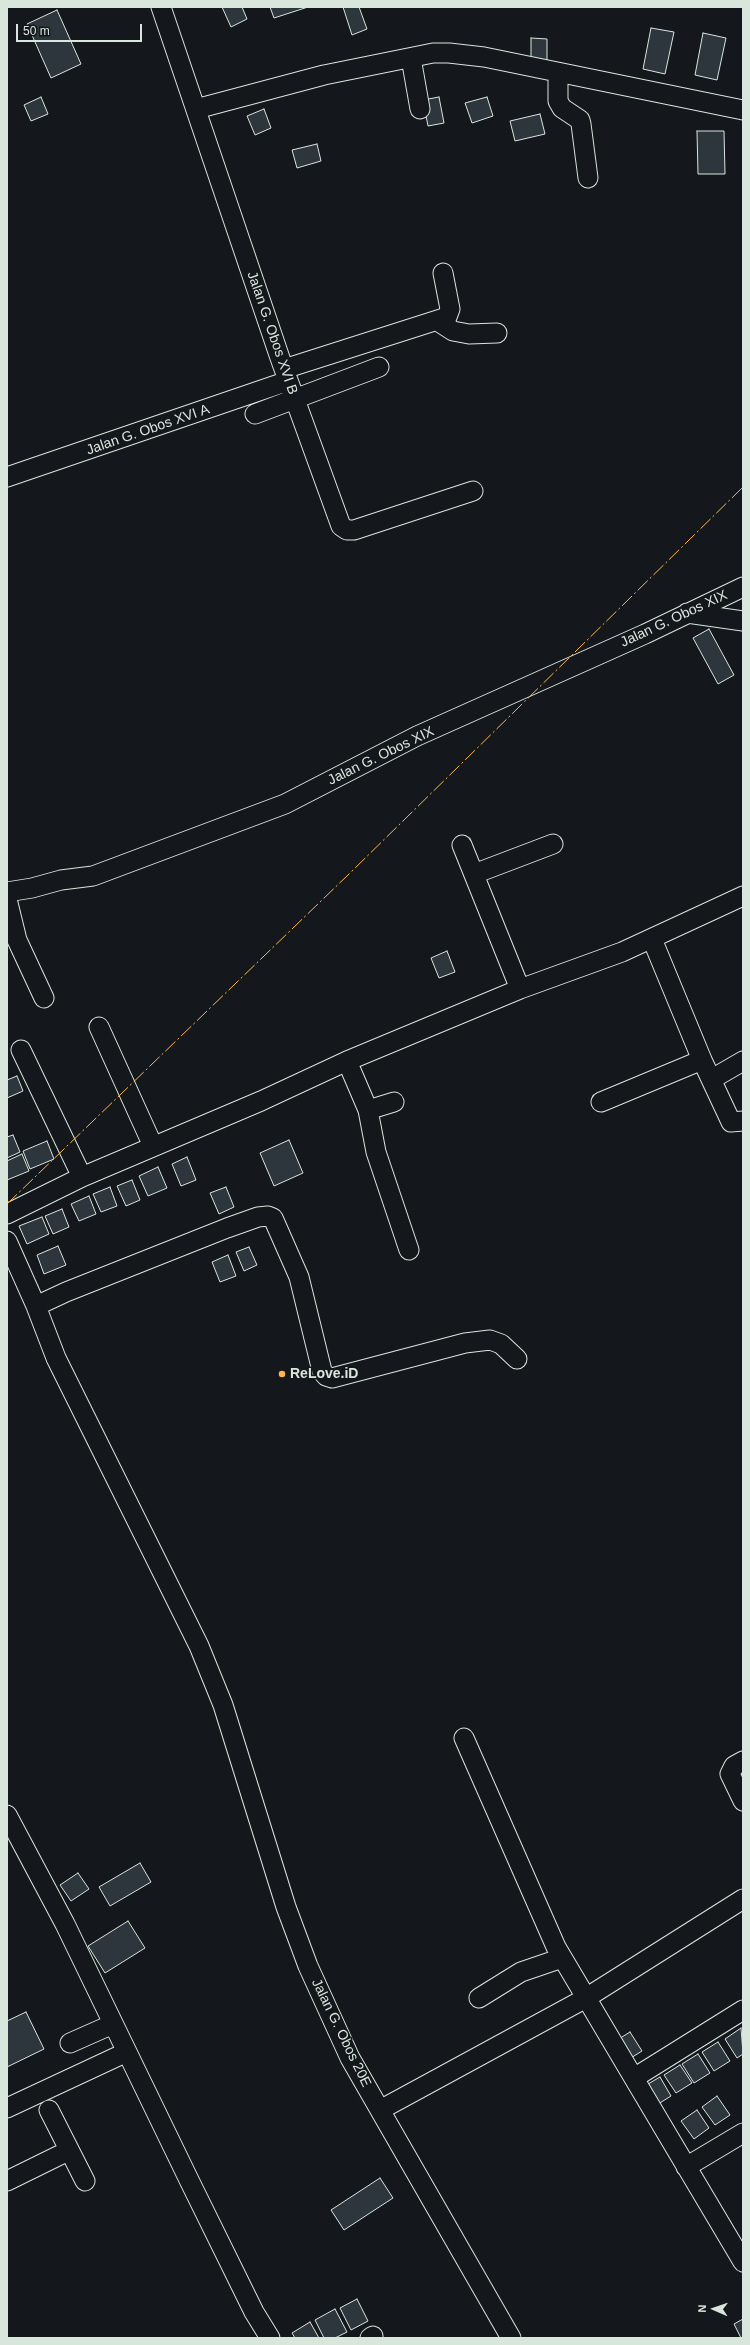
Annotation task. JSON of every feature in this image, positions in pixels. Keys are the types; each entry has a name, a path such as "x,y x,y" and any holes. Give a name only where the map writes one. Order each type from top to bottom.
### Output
{"street":[{"name":"Jalan G. Obos XVI B","path":"161,7 286,375 341,526 347,530 354,530 473,491"},
{"path":"196,109 324,75 433,53 449,53 484,57 743,110"},
{"path":"411,58 420,109"},
{"path":"558,73 558,101 562,108 580,120 588,178"},
{"path":"443,273 450,309 447,317 438,322 453,331 469,334 497,333"},
{"name":"Jalan G. Obos XVI A","path":"7,477 286,375 389,334 438,322"},
{"path":"255,414 379,367"},
{"name":"Jalan G. Obos XIX","path":"7,892 32,888 61,880 93,876 278,807 417,736 743,587"},
{"path":"687,613 743,621"},
{"path":"474,874 553,844"},
{"path":"462,845 520,989"},
{"path":"7,1214 82,1177 261,1101 347,1061 520,989 597,962 652,939 743,896"},
{"path":"7,899 18,940 44,998"},
{"path":"652,939 702,1060 712,1079 730,1122 743,1122"},
{"path":"99,1027 153,1146"},
{"path":"21,1050 82,1177"},
{"path":"601,1102 702,1060"},
{"path":"347,1061 368,1110 376,1152 409,1250"},
{"path":"712,1079 743,1061"},
{"path":"368,1110 394,1102"},
{"path":"36,1306 66,1292 263,1215 273,1218 299,1277 322,1371 326,1376 332,1378 465,1343 490,1340 502,1344 516,1359"},
{"name":"Jalan G. Obos 20E","path":"7,1241 36,1306 56,1358 172,1590 223,1705 286,1907 308,1966 350,2058 511,2338"},
{"path":"464,1738 530,1892 562,1958 686,2167 741,2253"},
{"path":"743,1761 734,1766 730,1774 743,1801"},
{"path":"7,1814 65,1924 251,2305 270,2338"},
{"path":"380,2110 586,1998 743,1899"},
{"path":"479,1998 521,1972 562,1958"},
{"path":"634,2078 743,2010"},
{"path":"70,2043 113,2024"},
{"path":"7,2108 127,2052"},
{"path":"49,2110 68,2151 85,2181"},
{"path":"686,2167 743,2133"},
{"path":"7,2181 68,2151"}],"building":[{"path":"222,7 242,7 247,19 231,27"},
{"path":"270,7 308,7 274,18"},
{"path":"343,7 359,7 367,29 352,35"},
{"path":"57,10 81,64 51,78 27,24"},
{"path":"651,28 674,32 665,74 643,69"},
{"path":"703,33 726,38 717,80 695,75"},
{"path":"531,38 547,39 547,62 531,62"},
{"path":"41,97 48,114 31,121 24,105"},
{"path":"439,97 444,123 428,126 423,100"},
{"path":"487,97 493,116 472,123 465,103"},
{"path":"264,109 271,128 255,135 247,116"},
{"path":"540,114 545,134 515,141 510,121"},
{"path":"697,131 724,131 725,174 698,174"},
{"path":"317,144 321,161 297,168 292,150"},
{"path":"709,629 734,675 718,684 693,638"},
{"path":"447,951 455,972 439,978 431,958"},
{"path":"17,1076 23,1091 7,1098 7,1080"},
{"path":"13,1135 20,1152 7,1158 7,1137"},
{"path":"289,1140 303,1173 274,1186 260,1153"},
{"path":"47,1141 54,1159 30,1169 23,1151"},
{"path":"22,1154 29,1171 7,1180 7,1161"},
{"path":"187,1157 196,1180 181,1186 172,1164"},
{"path":"158,1167 167,1188 148,1196 139,1176"},
{"path":"132,1180 140,1200 126,1206 117,1186"},
{"path":"110,1187 117,1206 101,1212 93,1194"},
{"path":"226,1187 234,1207 219,1214 210,1193"},
{"path":"89,1196 96,1214 79,1221 71,1204"},
{"path":"62,1209 69,1227 53,1234 45,1216"},
{"path":"42,1217 49,1234 27,1244 19,1226"},
{"path":"58,1246 66,1265 44,1274 37,1255"},
{"path":"249,1247 257,1265 244,1271 236,1252"},
{"path":"228,1255 236,1276 220,1282 212,1262"},
{"path":"140,1863 151,1882 110,1906 99,1887"},
{"path":"78,1873 89,1889 71,1901 60,1885"},
{"path":"128,1921 145,1948 105,1973 88,1946"},
{"path":"26,2012 44,2049 7,2067 7,2021"},
{"path":"741,2028 743,2054 737,2058 725,2039"},
{"path":"630,2032 642,2051 626,2061 614,2042"},
{"path":"718,2042 730,2061 714,2071 702,2052"},
{"path":"698,2054 710,2073 694,2083 682,2064"},
{"path":"680,2065 692,2083 676,2093 664,2075"},
{"path":"660,2077 671,2096 655,2106 643,2087"},
{"path":"717,2096 730,2115 715,2125 702,2107"},
{"path":"697,2110 709,2128 694,2139 681,2121"},
{"path":"380,2178 393,2198 344,2230 331,2210"},
{"path":"357,2299 368,2321 351,2330 340,2308"},
{"path":"335,2309 347,2332 335,2338 324,2338 315,2320"},
{"path":"743,2319 743,2338 741,2338 734,2324"},
{"path":"310,2322 319,2338 295,2338 292,2333"}],"power":[{"path":"7,1204 349,874 743,487"}],"place":[{"name":"ReLove.iD","path":"282,1374"}]}
